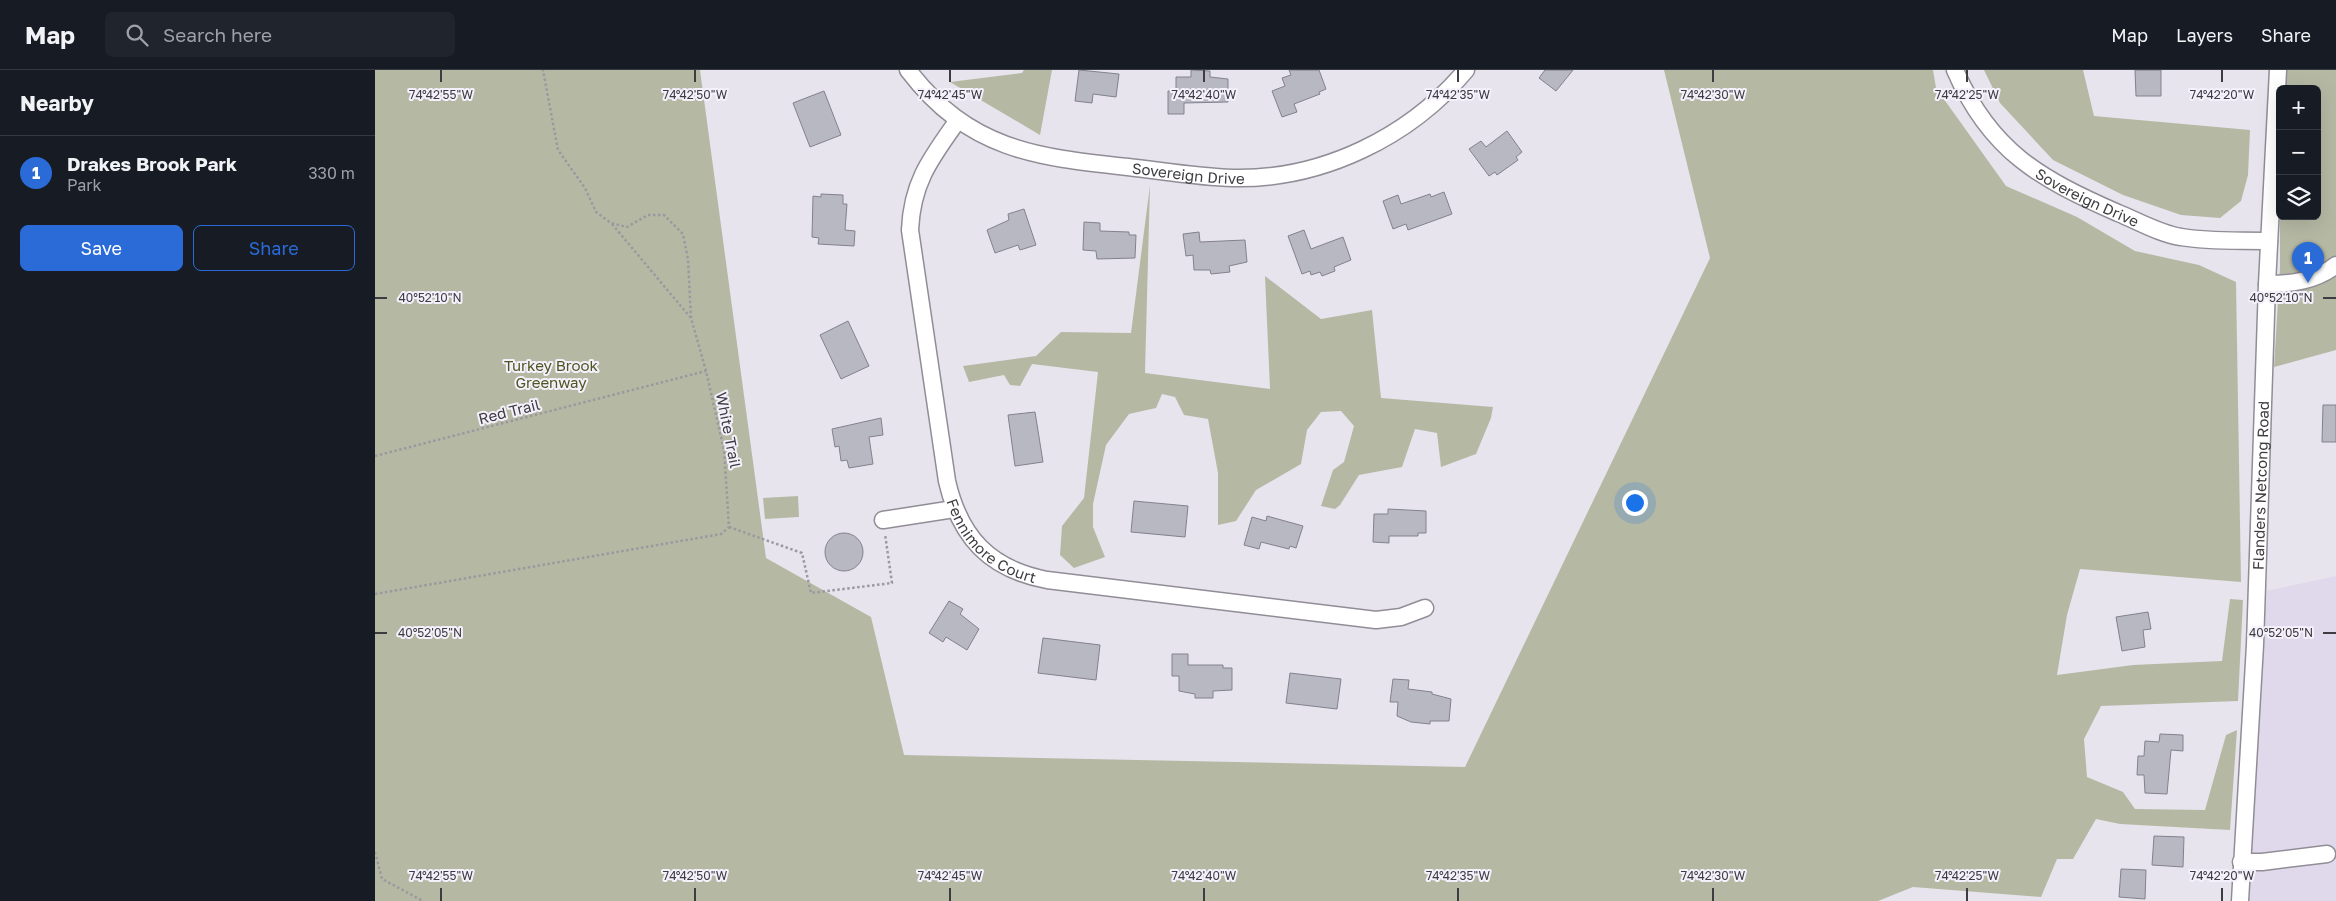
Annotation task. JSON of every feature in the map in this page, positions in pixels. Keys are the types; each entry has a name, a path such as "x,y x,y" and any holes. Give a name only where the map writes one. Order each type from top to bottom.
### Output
{"street":[{"name":"Sovereign Drive","path":"908,70 931,98 958,120 993,140 1029,154 1235,178 1267,176 1329,163 1383,140 1416,118 1447,91 1466,70"},
{"name":"Sovereign Drive","path":"1955,70 1978,115 2001,143 2027,166 2052,183 2172,236 2269,242"},
{"name":"Flanders Netcong Road","path":"2240,901 2256,626 2267,284 2278,70"},
{"name":"Fennimore Court","path":"958,120 933,153 922,173 914,199 910,230 947,481 955,509 967,532 987,554 1022,574 1047,580 1376,620 1401,616 1425,608"},
{"path":"2267,284 2292,284 2323,273 2336,265"},
{"path":"883,520 955,509"},
{"path":"2241,862 2262,862 2327,854"}],"path":[{"path":"543,70 558,150 585,188 596,212 611,223 691,318"},
{"name":"White Trail","path":"611,223 627,227 648,215 665,215 683,234 688,259 691,318 706,371 724,450 729,527"},
{"name":"Red Trail","path":"375,456 706,371"},
{"path":"375,594 721,534 729,527 802,553 811,593 892,583 883,520"},
{"path":"375,852 382,879 423,901"}],"shaded area":[{"path":"2336,576 2336,901 2248,901 2261,592"}],"green space":[{"name":"Turkey Brook Greenway","path":"375,70 700,70 766,558 871,617 904,755 1465,767 1710,258 1664,70 1933,70 1936,88 2006,186 2077,217 2135,251 2199,265 2236,282 2241,582 2080,569 2067,615 2057,675 2133,665 2222,661 2230,599 2243,600 2238,701 2101,706 2084,739 2087,777 2123,792 2135,809 2205,810 2226,735 2237,730 2230,830 2120,824 2096,819 2073,859 2057,859 2041,897 1913,887 1878,901 375,901"},
{"path":"1024,70 1052,70 1040,135 950,82 1022,73"},
{"path":"1984,70 2083,70 2094,116 2250,130 2248,175 2241,201 2220,218 2181,215 2123,195 2053,160 2000,103"},
{"path":"2285,70 2336,70 2336,350 2274,367 2280,267 2280,220 2321,220 2321,85 2285,85"},
{"path":"1150,185 1145,373 1270,389 1265,276 1321,319 1372,310 1381,398 1493,407 1491,418 1476,454 1441,467 1437,433 1415,429 1402,467 1359,475 1340,505 1335,509 1321,506 1333,470 1344,462 1354,426 1341,411 1321,412 1307,430 1301,464 1256,490 1236,521 1218,525 1218,473 1208,419 1184,415 1175,397 1162,394 1156,408 1129,414 1106,445 1093,504 1093,527 1105,557 1074,568 1060,555 1062,526 1084,498 1098,372 1032,364 1020,386 1010,385 1004,375 969,382 963,366 1036,356 1061,332 1131,333"},
{"path":"798,496 799,517 765,519 763,498"}],"building":[{"path":"1079,70 1119,74 1116,97 1093,94 1092,103 1075,101"},
{"path":"1191,70 1210,71 1210,77 1228,79 1228,102 1184,103 1184,114 1168,114 1168,91 1176,91 1176,77 1191,77"},
{"path":"1289,70 1319,70 1326,89 1319,92 1320,94 1294,104 1297,112 1282,117 1272,91 1285,86 1282,78 1291,75"},
{"path":"1545,70 1573,70 1556,91 1539,78"},
{"path":"2135,70 2161,70 2161,96 2136,96"},
{"path":"824,91 841,135 810,147 793,103"},
{"path":"1507,131 1522,152 1516,157 1518,160 1497,175 1495,172 1489,176 1469,149 1481,141 1486,147"},
{"path":"1444,192 1452,214 1408,230 1406,224 1393,229 1383,201 1398,195 1401,204 1430,194 1431,197"},
{"path":"821,194 843,195 843,204 847,204 845,230 855,231 854,246 818,244 819,238 812,237 813,196 821,197"},
{"path":"1024,209 1036,245 1020,250 1018,245 995,253 987,230 1009,220 1008,214"},
{"path":"1084,222 1100,223 1100,231 1129,232 1129,235 1136,235 1135,258 1097,259 1096,251 1083,250"},
{"path":"1304,230 1311,249 1343,237 1351,260 1334,267 1335,271 1322,276 1320,272 1311,275 1310,271 1302,274 1288,236"},
{"path":"1199,232 1200,242 1245,240 1247,262 1229,266 1230,272 1211,274 1210,270 1194,270 1193,255 1186,256 1183,234"},
{"path":"848,321 869,366 841,379 820,335"},
{"path":"2323,405 2336,405 2336,442 2322,442"},
{"path":"1035,412 1043,462 1015,466 1008,415"},
{"path":"881,418 883,435 869,437 873,464 849,468 847,460 841,461 839,446 835,447 832,429"},
{"path":"1134,501 1188,506 1185,537 1131,532"},
{"path":"1388,509 1426,511 1426,533 1418,533 1418,536 1389,536 1389,543 1373,542 1374,514 1388,514"},
{"path":"1267,516 1303,526 1296,548 1290,546 1289,549 1261,542 1259,549 1244,545 1252,517 1266,521"},
{"path":"844,533 857,539 863,552 857,565 844,571 831,565 825,552 831,539"},
{"path":"949,601 963,609 960,614 979,629 967,650 946,637 943,642 929,633"},
{"path":"2148,612 2151,629 2143,630 2145,647 2122,651 2116,617"},
{"path":"1043,638 1100,645 1096,680 1038,673"},
{"path":"1172,654 1188,654 1188,665 1223,665 1223,668 1232,668 1232,690 1213,691 1213,698 1195,698 1195,694 1179,691 1179,676 1172,676"},
{"path":"1290,673 1341,679 1337,709 1286,703"},
{"path":"1393,679 1409,680 1408,689 1432,692 1432,694 1451,699 1449,721 1430,721 1430,724 1411,722 1397,716 1398,702 1390,702"},
{"path":"2160,734 2183,735 2183,751 2171,750 2167,794 2145,793 2144,775 2137,775 2138,756 2144,756 2145,741 2159,742"},
{"path":"2154,836 2184,837 2183,867 2152,865"},
{"path":"2121,869 2146,870 2145,899 2119,897"}],"place":[{"name":"Drakes Brook Park","path":"2308,283"}]}
